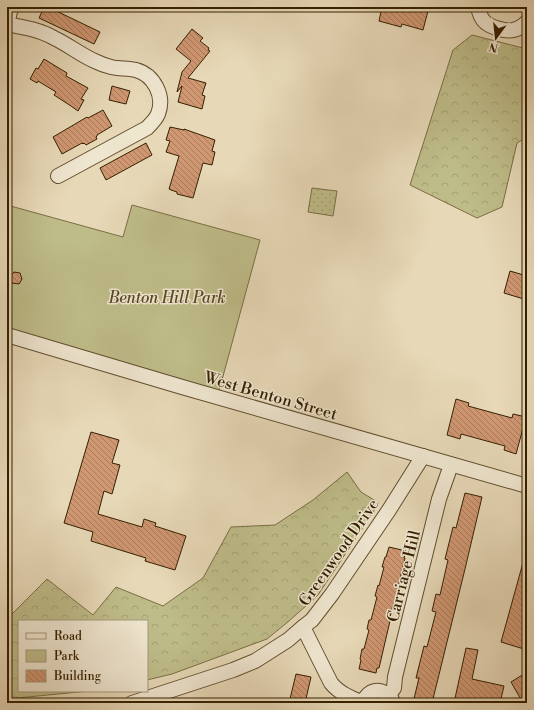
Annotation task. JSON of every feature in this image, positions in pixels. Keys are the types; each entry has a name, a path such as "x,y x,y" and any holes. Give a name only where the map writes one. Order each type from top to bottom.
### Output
{"street":[{"path":"11,7 7,24 37,31 55,38 96,62 112,67 136,70 151,79 157,88 160,97 158,114 147,128 58,176"},
{"path":"478,7 479,14 484,21 491,26 502,30 512,31 527,22"},
{"name":"West Benton Street","path":"7,335 527,486"},
{"name":"Greenwood Drive","path":"132,703 233,670 255,661 288,640 312,620 332,594 389,510 423,456"},
{"name":"Carriage Hill","path":"303,627 331,683 335,688 343,694 363,703 370,693 375,691 384,692 391,699 395,677 439,499 451,464"}],"green space":[{"path":"472,35 527,49 527,137 517,143 502,207 477,218 410,185 453,50"},
{"path":"312,188 337,191 333,216 308,212"},
{"name":"Benton Hill Park","path":"7,205 123,237 132,205 260,240 219,391 7,329"},
{"path":"347,472 361,492 379,503 318,595 267,639 172,674 148,680 148,620 18,620 18,692 79,692 7,699 7,619 47,579 93,615 116,587 163,606 203,578 231,527 275,525 313,500"}],"building":[{"path":"44,7 48,7 100,32 94,44 39,18"},
{"path":"382,7 414,7 428,11 423,30 402,24 401,27 379,21"},
{"path":"192,29 203,38 200,41 209,48 208,50 210,51 188,78 206,83 202,95 205,96 202,109 178,102 182,86 177,92 182,72 191,61 176,49"},
{"path":"44,59 67,73 66,76 88,88 81,99 84,100 78,111 54,95 56,92 38,81 37,83 30,79 36,68 38,69"},
{"path":"112,86 130,91 126,104 109,100"},
{"path":"103,110 112,126 97,135 97,139 86,145 82,143 62,154 53,137 87,117 88,118"},
{"path":"170,127 184,129 215,140 212,151 215,152 212,165 203,163 193,198 177,194 177,192 169,189 179,156 166,152 170,141 166,140"},
{"path":"146,143 152,155 106,180 100,168"},
{"path":"510,271 527,276 527,300 504,293"},
{"path":"14,272 20,273 22,279 19,284 12,283 10,277"},
{"path":"456,399 469,403 468,406 512,418 513,414 526,417 516,454 504,450 505,446 461,434 460,439 447,435"},
{"path":"91,432 119,440 112,463 120,465 112,494 104,491 98,514 142,527 144,519 156,523 155,526 186,536 175,570 145,561 146,558 91,541 93,532 64,523"},
{"path":"465,493 482,497 432,703 413,703 419,678 416,678 424,646 427,647 436,612 432,611 436,594 440,595 448,560 445,559 453,527 456,528"},
{"path":"389,547 406,551 379,668 377,668 376,673 359,669 360,659 369,630 367,629 369,620 371,620 377,597 375,596 384,567 382,567"},
{"path":"524,559 527,560 527,650 501,642"},
{"path":"466,648 478,650 472,679 504,686 500,703 454,703"},
{"path":"527,672 527,703 523,703 511,682"},
{"path":"296,674 311,677 305,703 289,703"}]}
